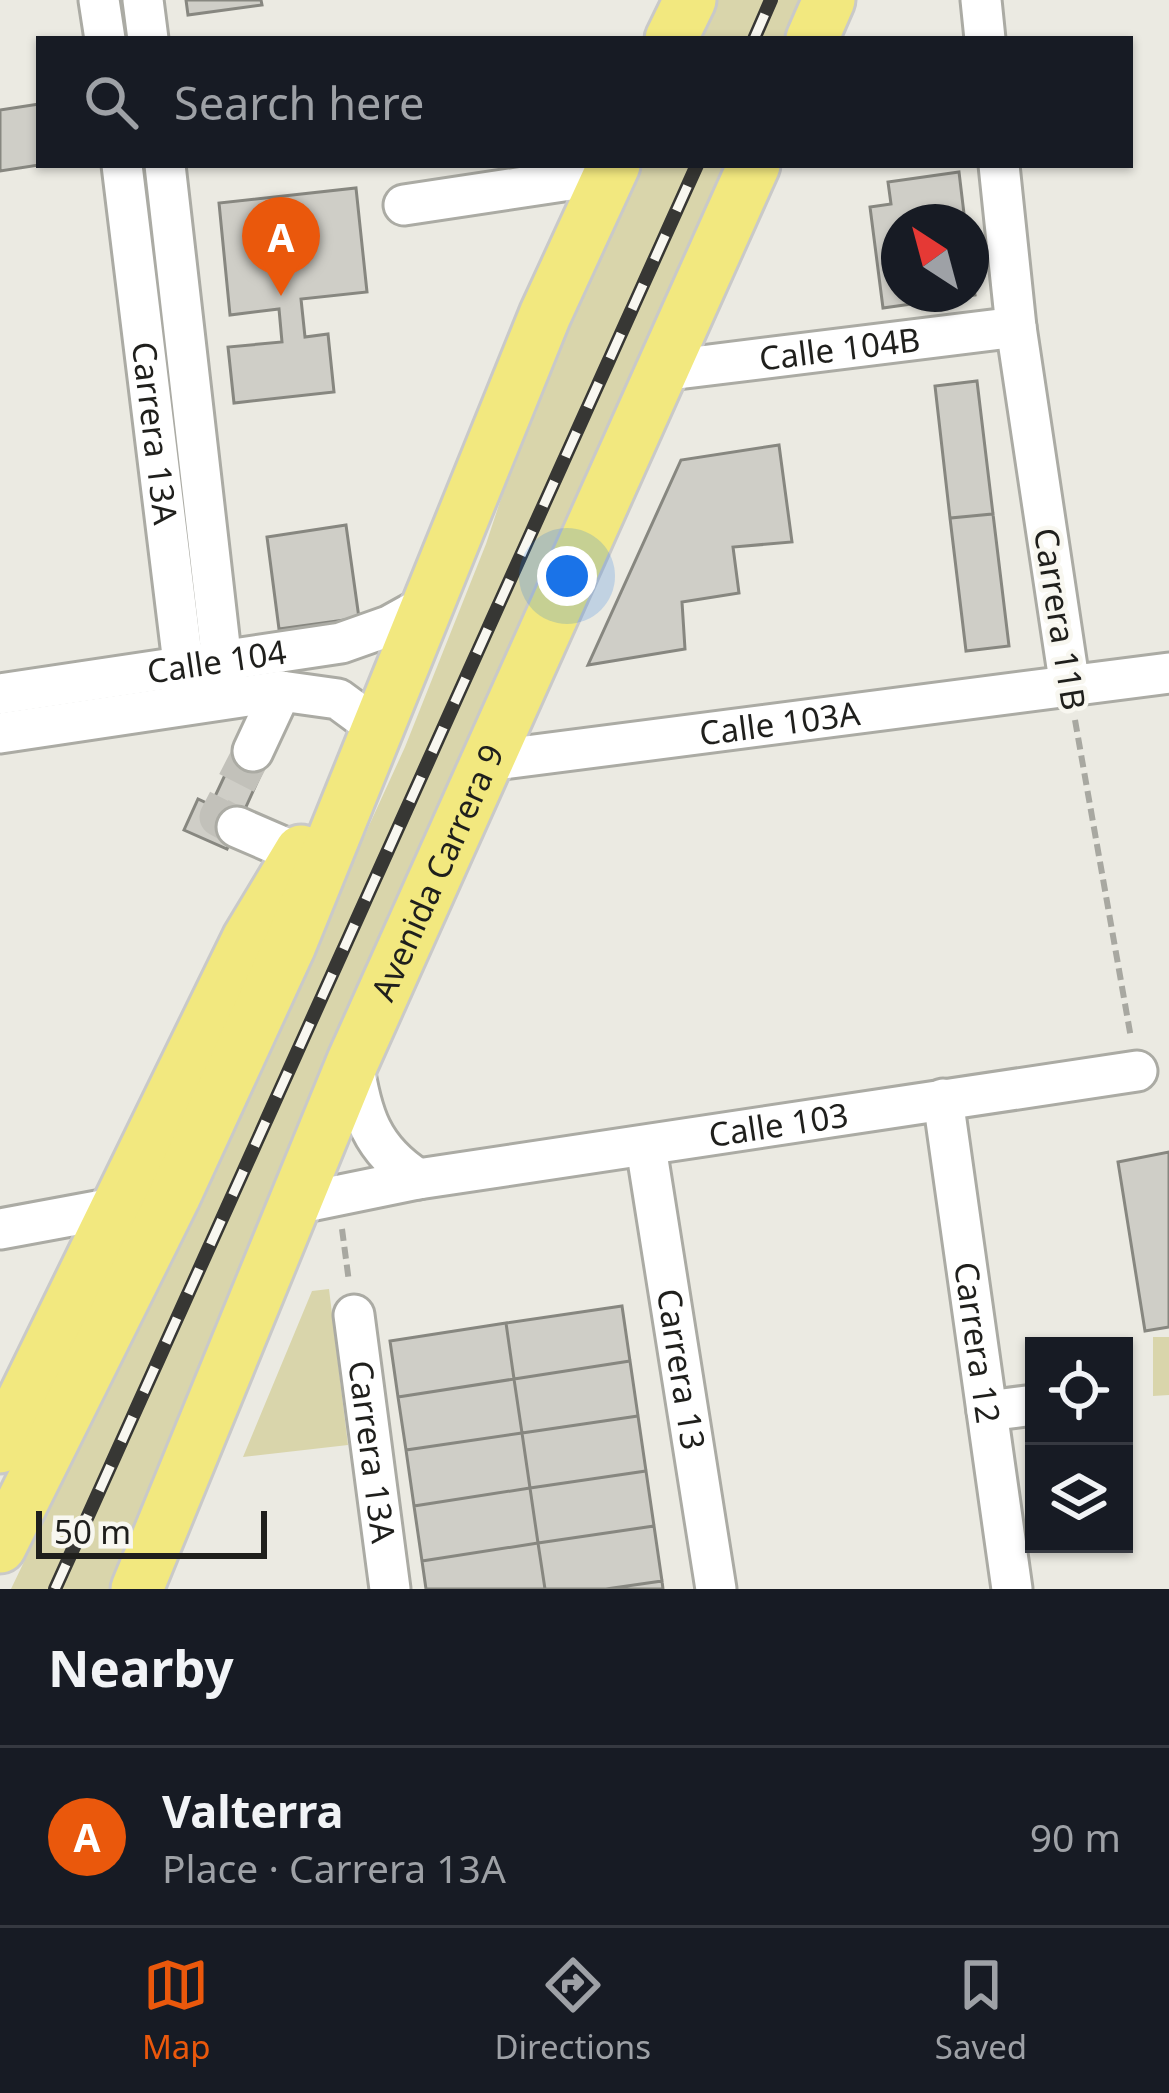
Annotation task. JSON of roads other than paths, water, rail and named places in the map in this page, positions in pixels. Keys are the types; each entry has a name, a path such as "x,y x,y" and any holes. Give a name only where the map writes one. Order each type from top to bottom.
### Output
{"main road":[{"path":"672,36 690,0"},
{"path":"813,36 830,0"},
{"name":"Avenida Carrera 9","path":"137,1589 317,1200 353,1061 753,168"},
{"path":"0,1547 174,1197 290,945 545,315 612,169"},
{"path":"0,1447 248,938 376,727"}],"street":[{"path":"99,0 105,36"},
{"path":"143,0 148,36"},
{"path":"981,0 985,36"},
{"name":"Carrera 13A","path":"122,168 205,682"},
{"name":"Carrera 11B","path":"999,168 1016,327 1070,687"},
{"path":"404,206 612,169"},
{"path":"128,208 168,184"},
{"name":"Carrera 13A","path":"168,184 205,682"},
{"name":"Calle 104B","path":"661,371 1016,327"},
{"name":"Calle 104","path":"0,733 353,640 425,606"},
{"name":"Calle 103A","path":"488,761 1169,673"},
{"name":"Calle 104","path":"0,694 205,682 338,699 376,727"},
{"path":"253,751 281,691"},
{"path":"237,827 299,854"},
{"path":"353,1061 362,1108 375,1138 396,1165 418,1179"},
{"name":"Calle 103","path":"317,1200 418,1179 1137,1071"},
{"name":"Carrera 12","path":"943,1099 1012,1589"},
{"name":"Carrera 13","path":"646,1147 716,1589"},
{"path":"0,1229 119,1207"},
{"name":"Carrera 13A","path":"354,1315 390,1589"},
{"path":"987,1411 1025,1406"}],"tunnel":[{"path":"237,827 219,817 253,751"}],"railway":[{"path":"755,36 771,0"},
{"path":"55,1589 696,168"}],"place":[{"name":"Valterra","path":"281,296"}]}
